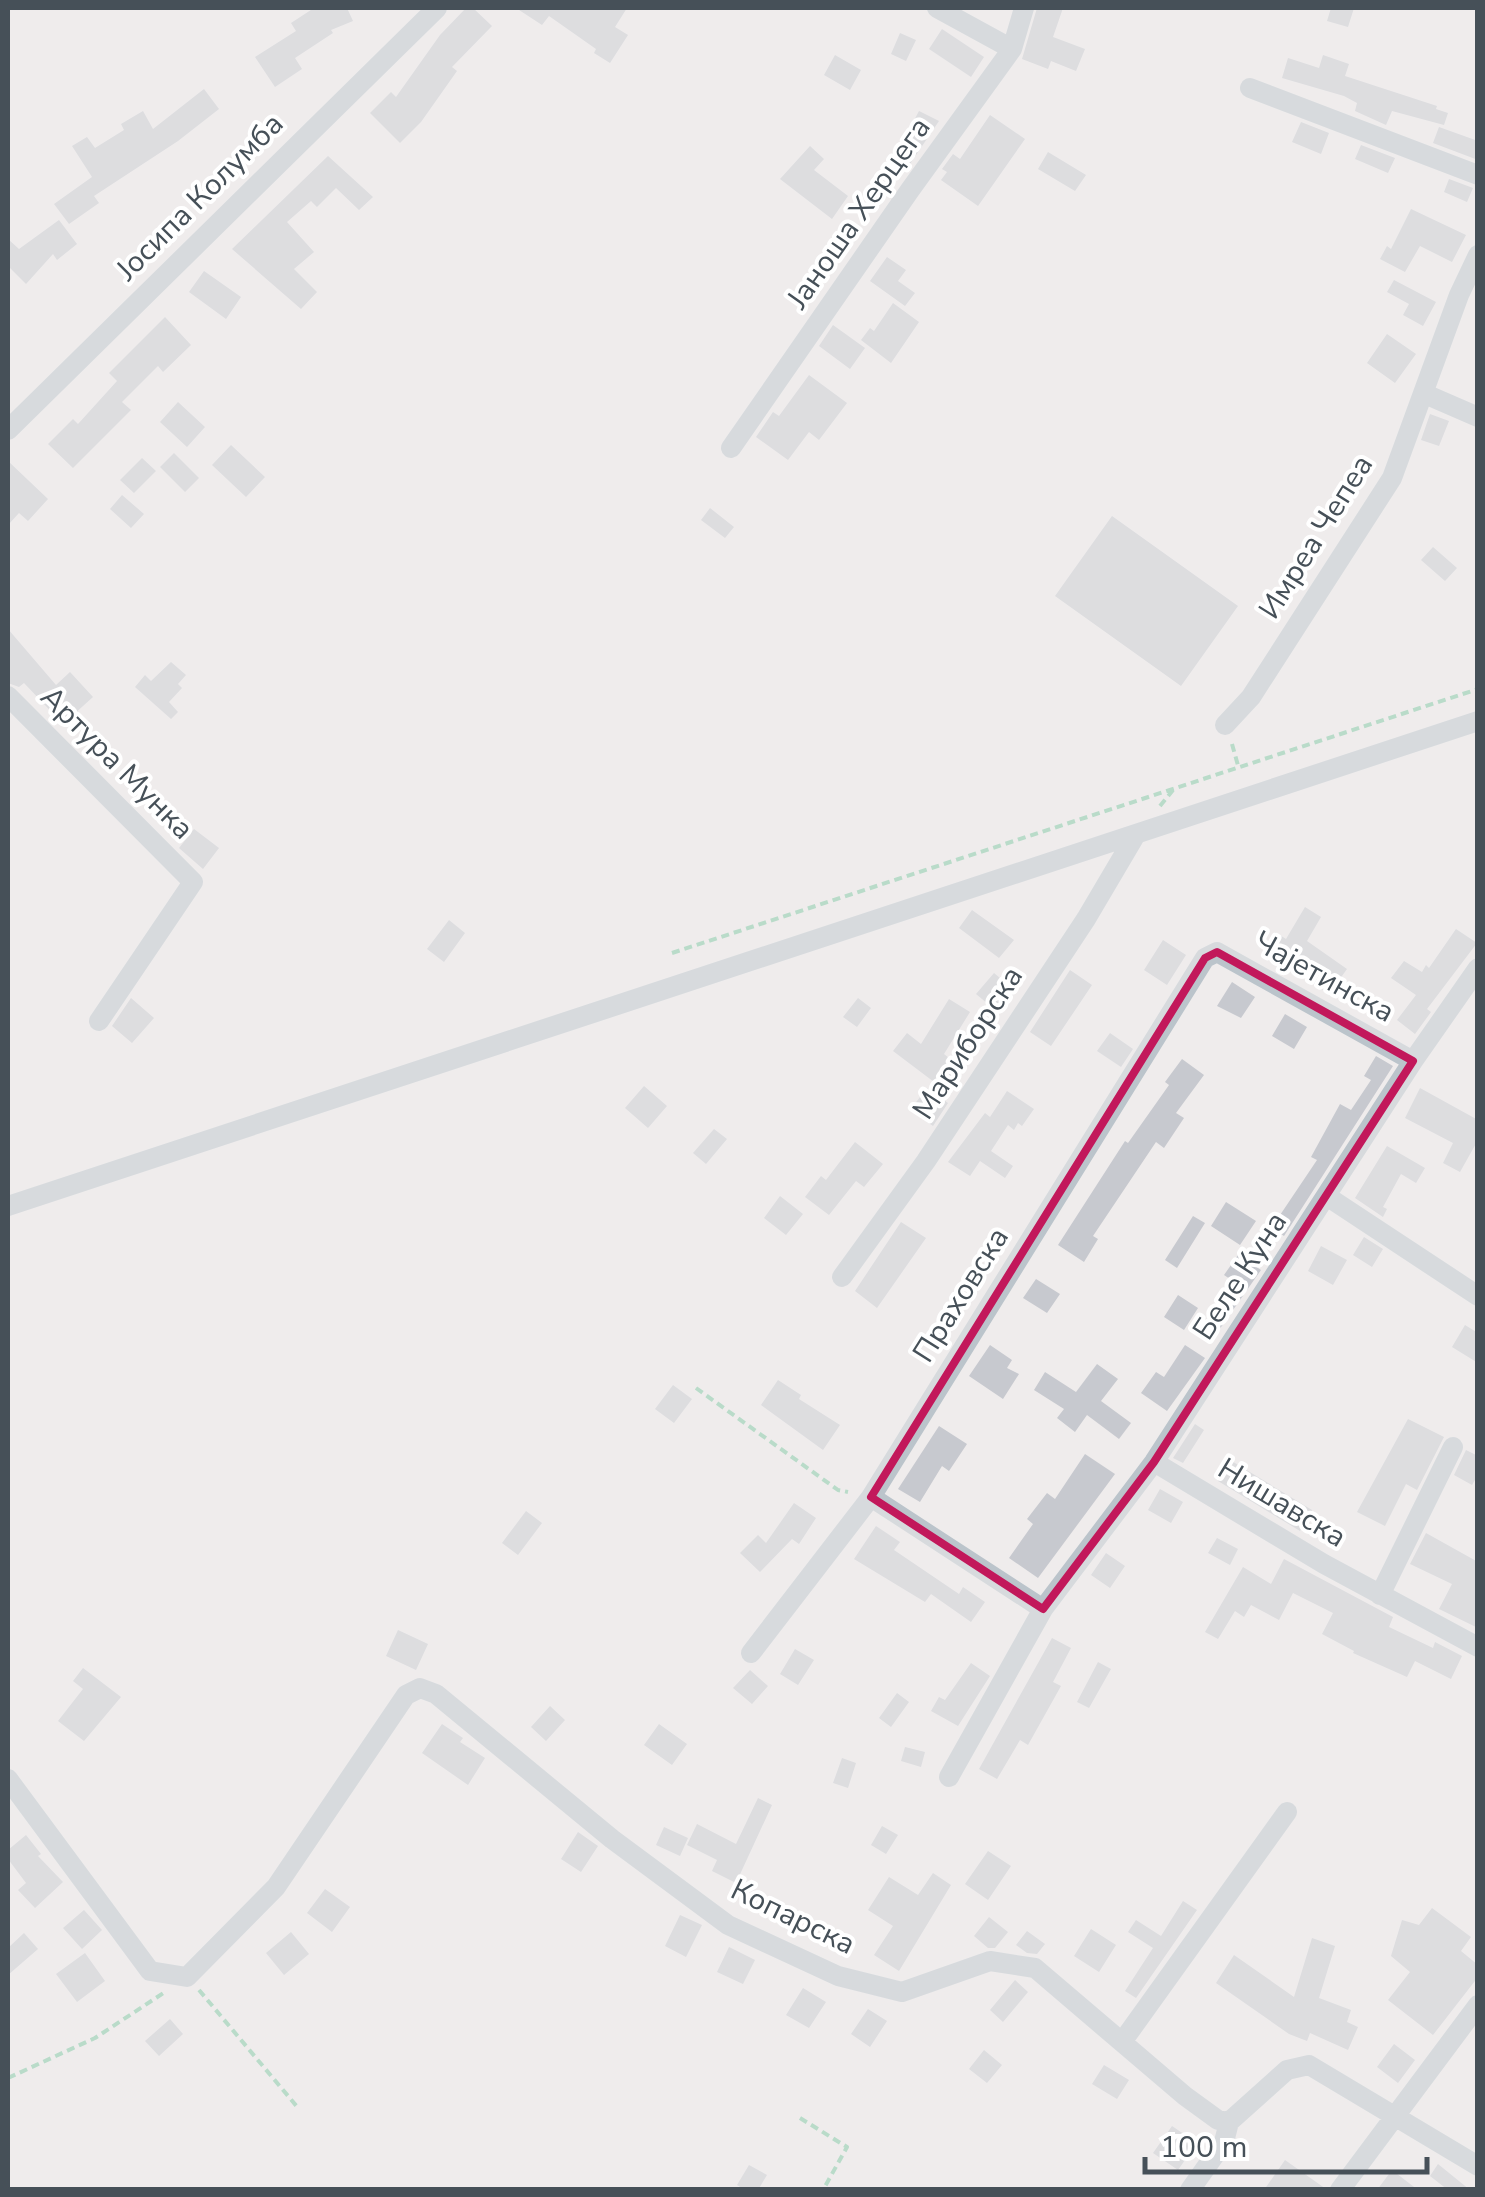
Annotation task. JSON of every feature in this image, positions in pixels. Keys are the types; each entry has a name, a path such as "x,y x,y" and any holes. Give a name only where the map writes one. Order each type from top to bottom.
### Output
{"street":[{"name":"Јосипа Колумба","path":"8,430 438,8"},
{"path":"937,8 1012,49"},
{"name":"Јаноша Херцега","path":"731,448 1012,49 1024,8"},
{"path":"1250,88 1478,175"},
{"name":"Имреа Чепеа","path":"1225,725 1251,697 1392,478 1459,295 1478,255"},
{"path":"1425,394 1478,418"},
{"name":"Артура Мунка","path":"8,696 193,882 99,1021"},
{"path":"8,1206 1478,721"},
{"name":"Мариборска","path":"842,1277 926,1161 1086,919 1134,836"},
{"name":"Чајетинска","path":"1206,958 1217,952 1413,1061"},
{"name":"Праховска","path":"751,1653 871,1497 1206,958"},
{"name":"Беле Куна","path":"949,1777 1043,1609 1154,1462 1413,1061 1478,968"},
{"path":"1328,1197 1478,1296"},
{"path":"1380,1595 1453,1448"},
{"name":"Нишавска","path":"1154,1462 1380,1595 1478,1647"},
{"path":"871,1497 1043,1609"},
{"name":"Копарска","path":"188,1977 276,1887 406,1695 420,1688 436,1694 612,1839 728,1925 838,1976 902,1992 990,1961 1035,1968 1185,2096 1218,2120 1229,2122"},
{"path":"8,1779 150,1971 188,1977"},
{"path":"1122,2042 1286,1812"},
{"path":"1340,2190 1478,2006"},
{"path":"1190,2190 1224,2142 1229,2122 1286,2070 1309,2065 1478,2166"}],"path":[{"path":"672,953 1478,689"},
{"path":"1225,725 1239,768"},
{"path":"696,1388 838,1490 871,1497"},
{"path":"8,2078 95,2038 188,1977 298,2109"},
{"path":"800,2118 847,2148 823,2190"}],"highlighted area":[{"path":"1217,952 1413,1061 1154,1462 1043,1609 871,1497 1205,958"}],"building":[{"path":"314,8 347,8 353,21 331,30 333,33 295,58 302,69 275,87 255,57 296,31 291,23"},
{"path":"466,8 473,8 492,26 452,67 457,71 421,122 400,143 370,113 391,92 396,97 440,35"},
{"path":"516,8 627,8 615,27 628,35 610,63 549,16 542,25"},
{"path":"1037,8 1063,8 1053,37 1085,49 1076,71 1051,61 1048,69 1022,59"},
{"path":"1331,8 1354,8 1348,27 1327,21"},
{"path":"942,29 984,57 971,77 929,49"},
{"path":"900,33 916,40 906,61 891,54"},
{"path":"835,55 861,70 850,90 824,75"},
{"path":"1323,55 1349,64 1345,76 1437,106 1436,109 1448,113 1444,125 1392,111 1386,125 1355,111 1357,103 1344,96 1282,78 1288,58 1319,68"},
{"path":"204,89 219,109 94,196 99,203 69,224 54,204 92,177 72,146 87,137 95,148 124,130 121,124 143,111 153,129"},
{"path":"919,111 939,121 910,164 895,156"},
{"path":"990,115 1025,139 978,206 941,180 947,172 942,169 953,154 960,159"},
{"path":"1301,122 1329,133 1321,154 1292,142"},
{"path":"1439,127 1478,141 1478,160 1433,143"},
{"path":"1361,145 1395,158 1388,173 1355,159"},
{"path":"810,146 824,159 814,170 848,196 832,219 780,179"},
{"path":"1048,152 1086,175 1075,191 1038,169"},
{"path":"328,156 373,197 359,210 336,188 317,207 311,201 287,222 314,252 294,269 317,292 301,309 232,249"},
{"path":"1449,179 1473,188 1467,202 1444,192"},
{"path":"1411,209 1466,235 1452,262 1420,246 1405,272 1380,259 1387,246 1391,249"},
{"path":"59,220 77,244 57,260 53,254 26,284 8,266 8,239 19,249"},
{"path":"887,257 906,270 898,281 915,293 905,306 870,281"},
{"path":"204,271 241,297 226,319 189,292"},
{"path":"1394,280 1436,302 1423,326 1403,315 1409,304 1387,292"},
{"path":"893,303 919,322 891,363 861,340 870,328 874,331"},
{"path":"165,317 191,345 163,372 158,366 122,402 131,410 73,468 48,444 73,419 78,424 117,381 109,373"},
{"path":"833,325 865,348 850,369 819,346"},
{"path":"1387,334 1416,354 1395,383 1367,363"},
{"path":"809,375 847,403 819,440 809,432 788,460 756,437 773,412 779,416"},
{"path":"178,402 205,427 187,447 160,422"},
{"path":"1430,414 1449,421 1439,446 1421,440"},
{"path":"231,445 265,477 246,497 212,465"},
{"path":"174,453 199,478 185,492 160,467"},
{"path":"142,458 156,471 134,493 120,480"},
{"path":"8,461 48,499 28,521 19,513 8,525"},
{"path":"122,495 144,514 131,528 110,509"},
{"path":"710,508 734,527 725,538 701,520"},
{"path":"1112,516 1238,606 1181,686 1055,596"},
{"path":"1433,547 1457,568 1445,581 1421,560"},
{"path":"8,629 56,685 70,672 93,697 63,724 24,683 19,687 8,683"},
{"path":"171,662 186,675 178,684 182,688 169,702 178,712 171,719 135,687 145,675 151,681"},
{"path":"194,829 219,848 203,869 179,848"},
{"path":"1305,907 1321,917 1307,941 1347,969 1329,994 1290,967 1288,971 1261,955 1275,932 1286,939"},
{"path":"972,910 1014,940 999,958 959,928"},
{"path":"449,920 465,933 444,962 427,949"},
{"path":"1456,929 1477,943 1427,1009 1431,1012 1415,1034 1397,1020 1416,995 1391,978 1404,961 1422,972 1426,965 1429,968"},
{"path":"1163,940 1186,955 1167,985 1144,970"},
{"path":"1070,970 1092,985 1051,1046 1030,1032"},
{"path":"994,973 1012,988 994,1009 976,994"},
{"path":"1232,982 1255,997 1241,1018 1217,1006"},
{"path":"131,998 154,1018 132,1043 112,1026"},
{"path":"858,998 871,1008 857,1027 843,1017"},
{"path":"949,999 970,1012 944,1054 959,1066 942,1088 893,1051 907,1033 921,1044"},
{"path":"1285,1014 1307,1027 1294,1049 1272,1036"},
{"path":"1110,1033 1133,1049 1121,1067 1097,1051"},
{"path":"1376,1056 1393,1066 1284,1236 1272,1227 1317,1160 1311,1157 1340,1104 1351,1110 1371,1080 1364,1076"},
{"path":"1182,1059 1204,1075 1176,1113 1184,1118 1164,1148 1156,1142 1093,1236 1098,1239 1084,1262 1058,1245 1125,1141 1128,1143 1169,1085 1165,1082"},
{"path":"644,1086 667,1106 648,1128 625,1108"},
{"path":"927,1088 948,1103 933,1126 910,1110"},
{"path":"1420,1088 1478,1120 1478,1140 1460,1172 1443,1163 1453,1143 1405,1118"},
{"path":"1007,1091 1034,1109 1022,1126 1018,1123 1014,1130 1008,1125 991,1151 1013,1166 1005,1178 980,1161 970,1176 948,1162 985,1113 990,1117"},
{"path":"714,1129 727,1139 706,1164 693,1153"},
{"path":"855,1142 883,1164 864,1187 856,1181 829,1215 805,1197 821,1176 826,1180"},
{"path":"1387,1146 1425,1168 1416,1183 1401,1174 1383,1207 1387,1209 1383,1217 1355,1198"},
{"path":"780,1196 803,1214 786,1235 764,1218"},
{"path":"1226,1202 1256,1221 1240,1245 1211,1226"},
{"path":"1193,1216 1205,1223 1177,1268 1165,1260"},
{"path":"901,1222 926,1238 877,1308 855,1291"},
{"path":"1364,1237 1383,1249 1372,1267 1353,1255"},
{"path":"1321,1246 1347,1260 1333,1285 1308,1271"},
{"path":"1238,1255 1261,1270 1219,1330 1206,1322 1233,1281 1224,1275"},
{"path":"1036,1279 1060,1294 1047,1313 1023,1298"},
{"path":"1178,1295 1198,1308 1184,1330 1164,1317"},
{"path":"1465,1325 1478,1333 1478,1363 1452,1347"},
{"path":"990,1345 1012,1360 1007,1368 1019,1374 1003,1399 969,1376"},
{"path":"1185,1345 1205,1358 1167,1411 1141,1393 1156,1372 1164,1377"},
{"path":"1097,1364 1118,1379 1101,1401 1131,1423 1119,1439 1087,1415 1075,1432 1057,1418 1064,1409 1034,1390 1045,1372 1076,1392"},
{"path":"778,1380 801,1395 799,1399 840,1425 823,1450 761,1405"},
{"path":"673,1385 692,1399 674,1423 655,1409"},
{"path":"1408,1419 1444,1437 1417,1490 1406,1484 1385,1526 1357,1512"},
{"path":"1195,1424 1204,1430 1183,1463 1173,1458"},
{"path":"939,1426 967,1444 949,1471 942,1466 920,1502 898,1489"},
{"path":"1466,1450 1478,1456 1478,1475 1472,1485 1454,1475"},
{"path":"1085,1454 1115,1474 1038,1578 1009,1558 1033,1524 1027,1519 1047,1493 1055,1499"},
{"path":"1230,1460 1312,1510 1300,1531 1218,1481"},
{"path":"1160,1489 1183,1502 1171,1523 1148,1510"},
{"path":"794,1503 816,1518 799,1544 792,1539 760,1572 740,1553 758,1535 766,1543"},
{"path":"526,1511 542,1523 518,1555 502,1543"},
{"path":"876,1526 900,1542 894,1550 959,1594 963,1587 985,1602 971,1622 931,1594 925,1602 854,1559"},
{"path":"1426,1533 1478,1562 1478,1628 1439,1609 1452,1584 1410,1564"},
{"path":"1217,1538 1238,1549 1230,1565 1208,1553"},
{"path":"1106,1553 1125,1566 1110,1588 1091,1575"},
{"path":"1284,1559 1393,1617 1389,1627 1433,1648 1435,1642 1462,1656 1451,1679 1415,1661 1407,1677 1353,1653 1322,1634 1333,1613 1293,1593 1279,1620 1251,1605 1244,1617 1235,1611 1218,1639 1205,1632 1243,1567 1271,1584"},
{"path":"398,1630 428,1644 416,1670 386,1656"},
{"path":"1052,1638 1071,1648 1053,1682 1061,1686 1028,1745 1020,1740 997,1779 979,1769"},
{"path":"795,1649 814,1660 798,1685 780,1674"},
{"path":"1098,1662 1111,1669 1089,1708 1077,1702"},
{"path":"971,1663 990,1676 958,1726 931,1711 939,1697 945,1700"},
{"path":"83,1668 121,1697 84,1741 58,1721 83,1689 73,1681"},
{"path":"750,1670 768,1686 752,1704 733,1688"},
{"path":"897,1693 909,1702 891,1727 879,1718"},
{"path":"550,1706 565,1720 546,1741 531,1727"},
{"path":"442,1724 485,1758 468,1785 422,1753"},
{"path":"659,1724 687,1744 672,1765 644,1745"},
{"path":"905,1747 925,1752 921,1767 901,1761"},
{"path":"842,1758 856,1763 848,1788 833,1783"},
{"path":"758,1798 772,1805 736,1883 712,1871 717,1860 687,1845 697,1824 736,1844"},
{"path":"882,1826 898,1835 886,1854 871,1845"},
{"path":"664,1827 688,1838 680,1856 656,1845"},
{"path":"578,1832 598,1846 581,1872 561,1859"},
{"path":"26,1835 41,1854 38,1856 63,1882 35,1908 18,1890 26,1883 8,1859 8,1850"},
{"path":"988,1851 1011,1866 988,1900 965,1884"},
{"path":"933,1873 951,1885 899,1971 874,1955 893,1926 868,1910 889,1877 918,1895"},
{"path":"325,1889 350,1907 332,1932 307,1913"},
{"path":"1183,1901 1197,1910 1136,1998 1125,1991 1153,1948 1128,1932 1136,1920 1161,1936"},
{"path":"1432,1908 1471,1937 1461,1951 1478,1965 1478,1977 1433,2035 1388,2000 1410,1972 1391,1956 1402,1920 1419,1925"},
{"path":"84,1910 102,1930 82,1949 63,1928"},
{"path":"680,1915 702,1925 686,1957 665,1946"},
{"path":"989,1917 1008,1932 995,1948 988,1948 974,1936"},
{"path":"1091,1929 1116,1945 1099,1972 1074,1956"},
{"path":"1027,1931 1045,1944 1037,1954 1027,1953 1016,1945"},
{"path":"291,1932 309,1954 284,1975 266,1953"},
{"path":"24,1933 38,1949 8,1975 8,1948"},
{"path":"1312,1938 1335,1946 1319,1998 1351,2010 1347,2022 1358,2027 1348,2050 1310,2033 1307,2041 1289,2034 1216,1983 1234,1955 1294,1997"},
{"path":"729,1947 755,1960 743,1984 717,1972"},
{"path":"85,1953 105,1981 77,2002 56,1974"},
{"path":"1015,1980 1028,1992 1003,2022 990,2010"},
{"path":"803,1988 826,2002 809,2028 786,2015"},
{"path":"868,2009 887,2021 870,2047 851,2034"},
{"path":"170,2019 183,2034 159,2056 145,2041"},
{"path":"1394,2044 1415,2060 1398,2083 1377,2067"},
{"path":"984,2050 1002,2065 987,2083 969,2069"},
{"path":"1104,2065 1129,2080 1117,2099 1092,2084"},
{"path":"1172,2126 1197,2143 1178,2170 1153,2153"},
{"path":"1285,2160 1326,2189 1326,2190 1264,2190"},
{"path":"1438,2164 1470,2190 1448,2190 1430,2176"},
{"path":"749,2165 767,2175 758,2190 745,2190 737,2185"},
{"path":"1392,2170 1418,2190 1377,2190"}]}
